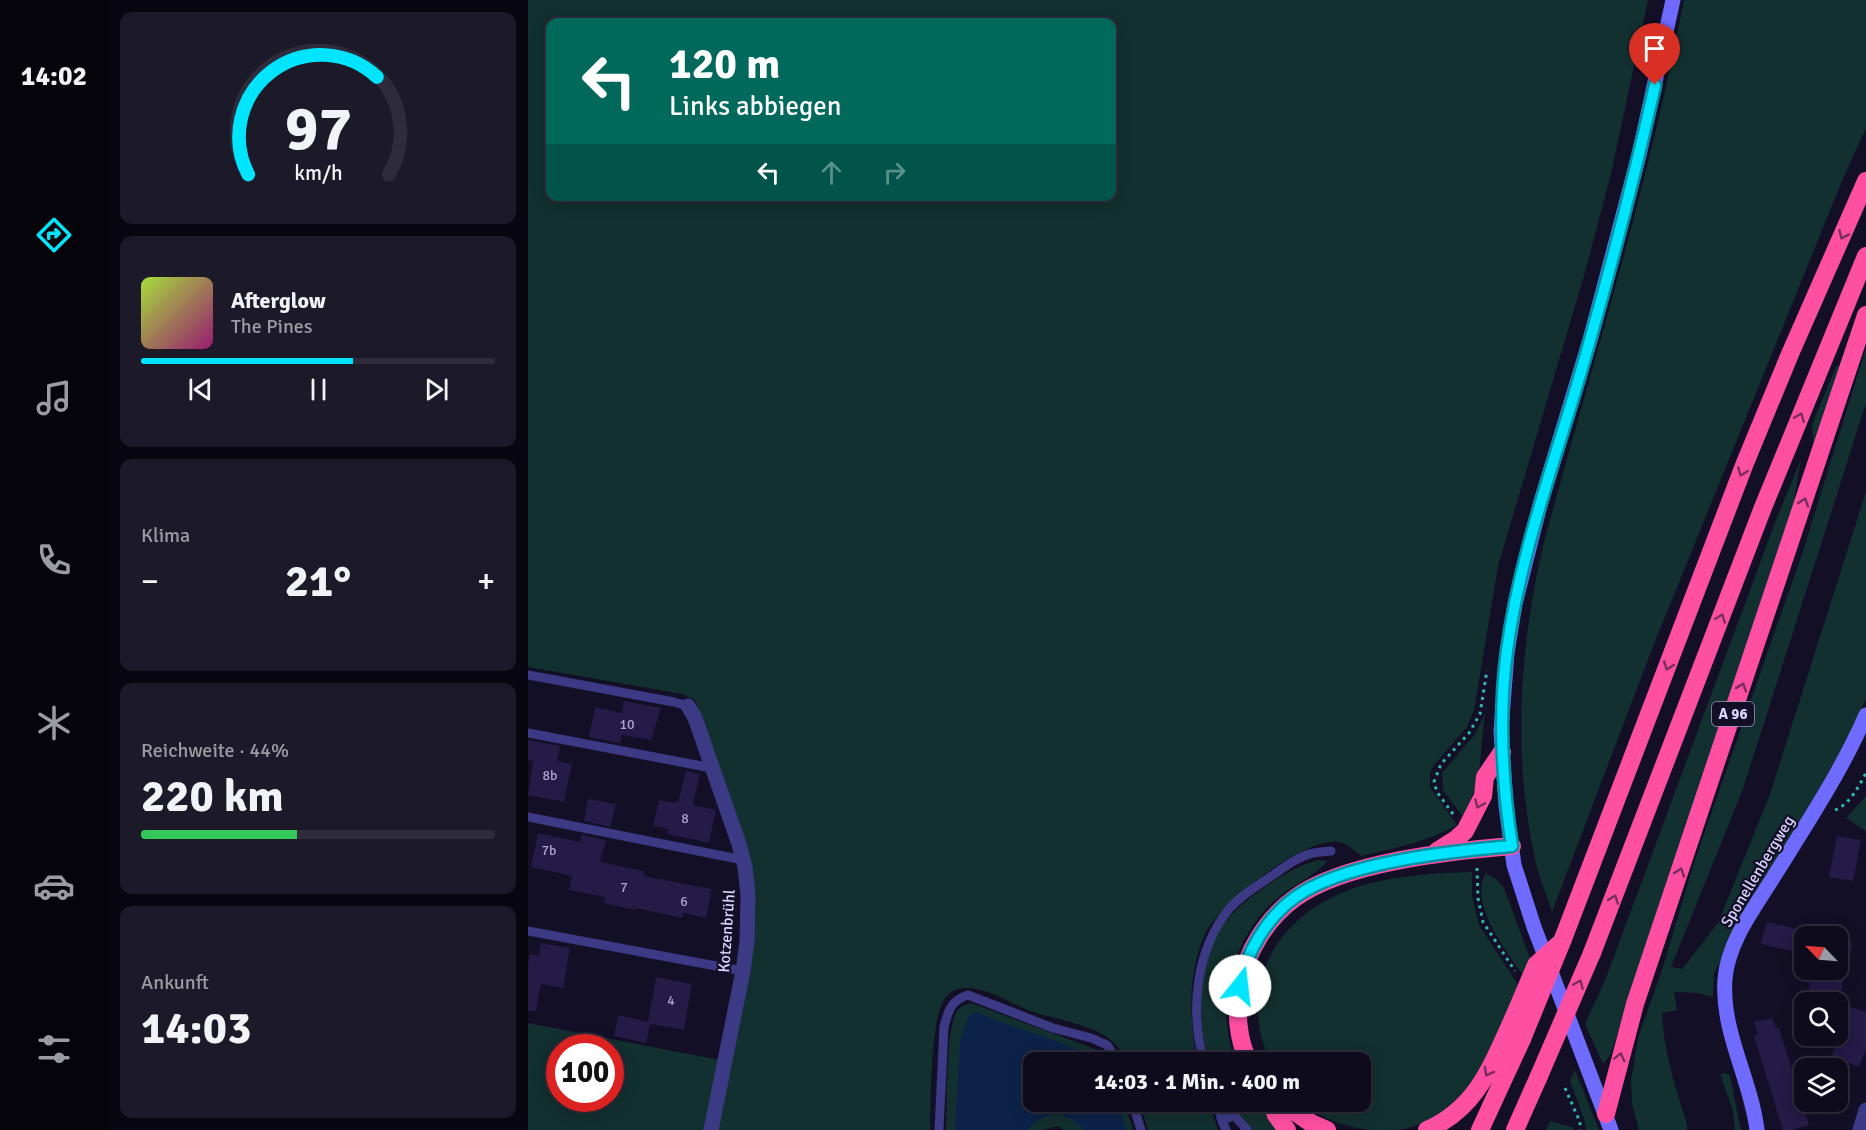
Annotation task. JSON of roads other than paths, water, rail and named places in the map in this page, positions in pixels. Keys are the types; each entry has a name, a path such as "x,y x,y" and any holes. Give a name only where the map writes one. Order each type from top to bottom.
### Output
{"highway":[{"path":"1480,1130 1522,1039 1575,912 1745,463 1866,182"},
{"name":"A 96","path":"1515,1130 1592,953 1762,510 1866,256"},
{"name":"A 96","path":"1608,1122 1635,1004 1866,315"},
{"path":"1430,855 1465,831 1483,796 1485,777 1502,752"},
{"path":"1246,1052 1240,1034 1238,1001 1243,970 1254,944 1271,921 1294,898 1319,884 1356,871 1430,855 1512,846"},
{"path":"1427,1130 1452,1115 1471,1099 1488,1074 1536,965 1563,939"},
{"path":"1275,1112 1287,1130"},
{"path":"1296,1112 1311,1123 1327,1130"}],"street":[{"path":"1618,1130 1608,1122 1593,1085 1534,927 1514,865 1506,806 1501,731 1507,653 1515,604 1540,505 1590,340 1636,166 1672,0"},
{"name":"Kotzenbrühl","path":"688,706 696,718 743,860 748,884 743,971 711,1130"},
{"name":"Sponellenbergweg","path":"1756,1130 1750,1099 1730,1030 1725,998 1725,978 1730,959 1750,914 1843,763 1866,715"},
{"path":"1860,1130 1866,1110"}],"lane":[{"path":"528,675 688,706"},
{"path":"528,733 712,768"},
{"path":"528,817 743,860"},
{"path":"1202,1052 1196,1013 1200,973 1210,937 1230,908 1259,884 1304,856 1331,850"},
{"path":"528,931 743,971"},
{"path":"939,1130 944,1027 948,1011 961,997 968,995 1053,1028 1091,1038 1107,1045 1112,1052"},
{"path":"1135,1112 1141,1130"},
{"path":"1224,1126 1234,1114 1247,1130"}],"water":[{"path":"976,1012 1081,1052 1023,1052 1023,1112 1121,1112 1126,1130 1083,1130 1069,1118 1056,1114 1042,1118 1028,1130 955,1130 960,1041 968,1017"}]}
